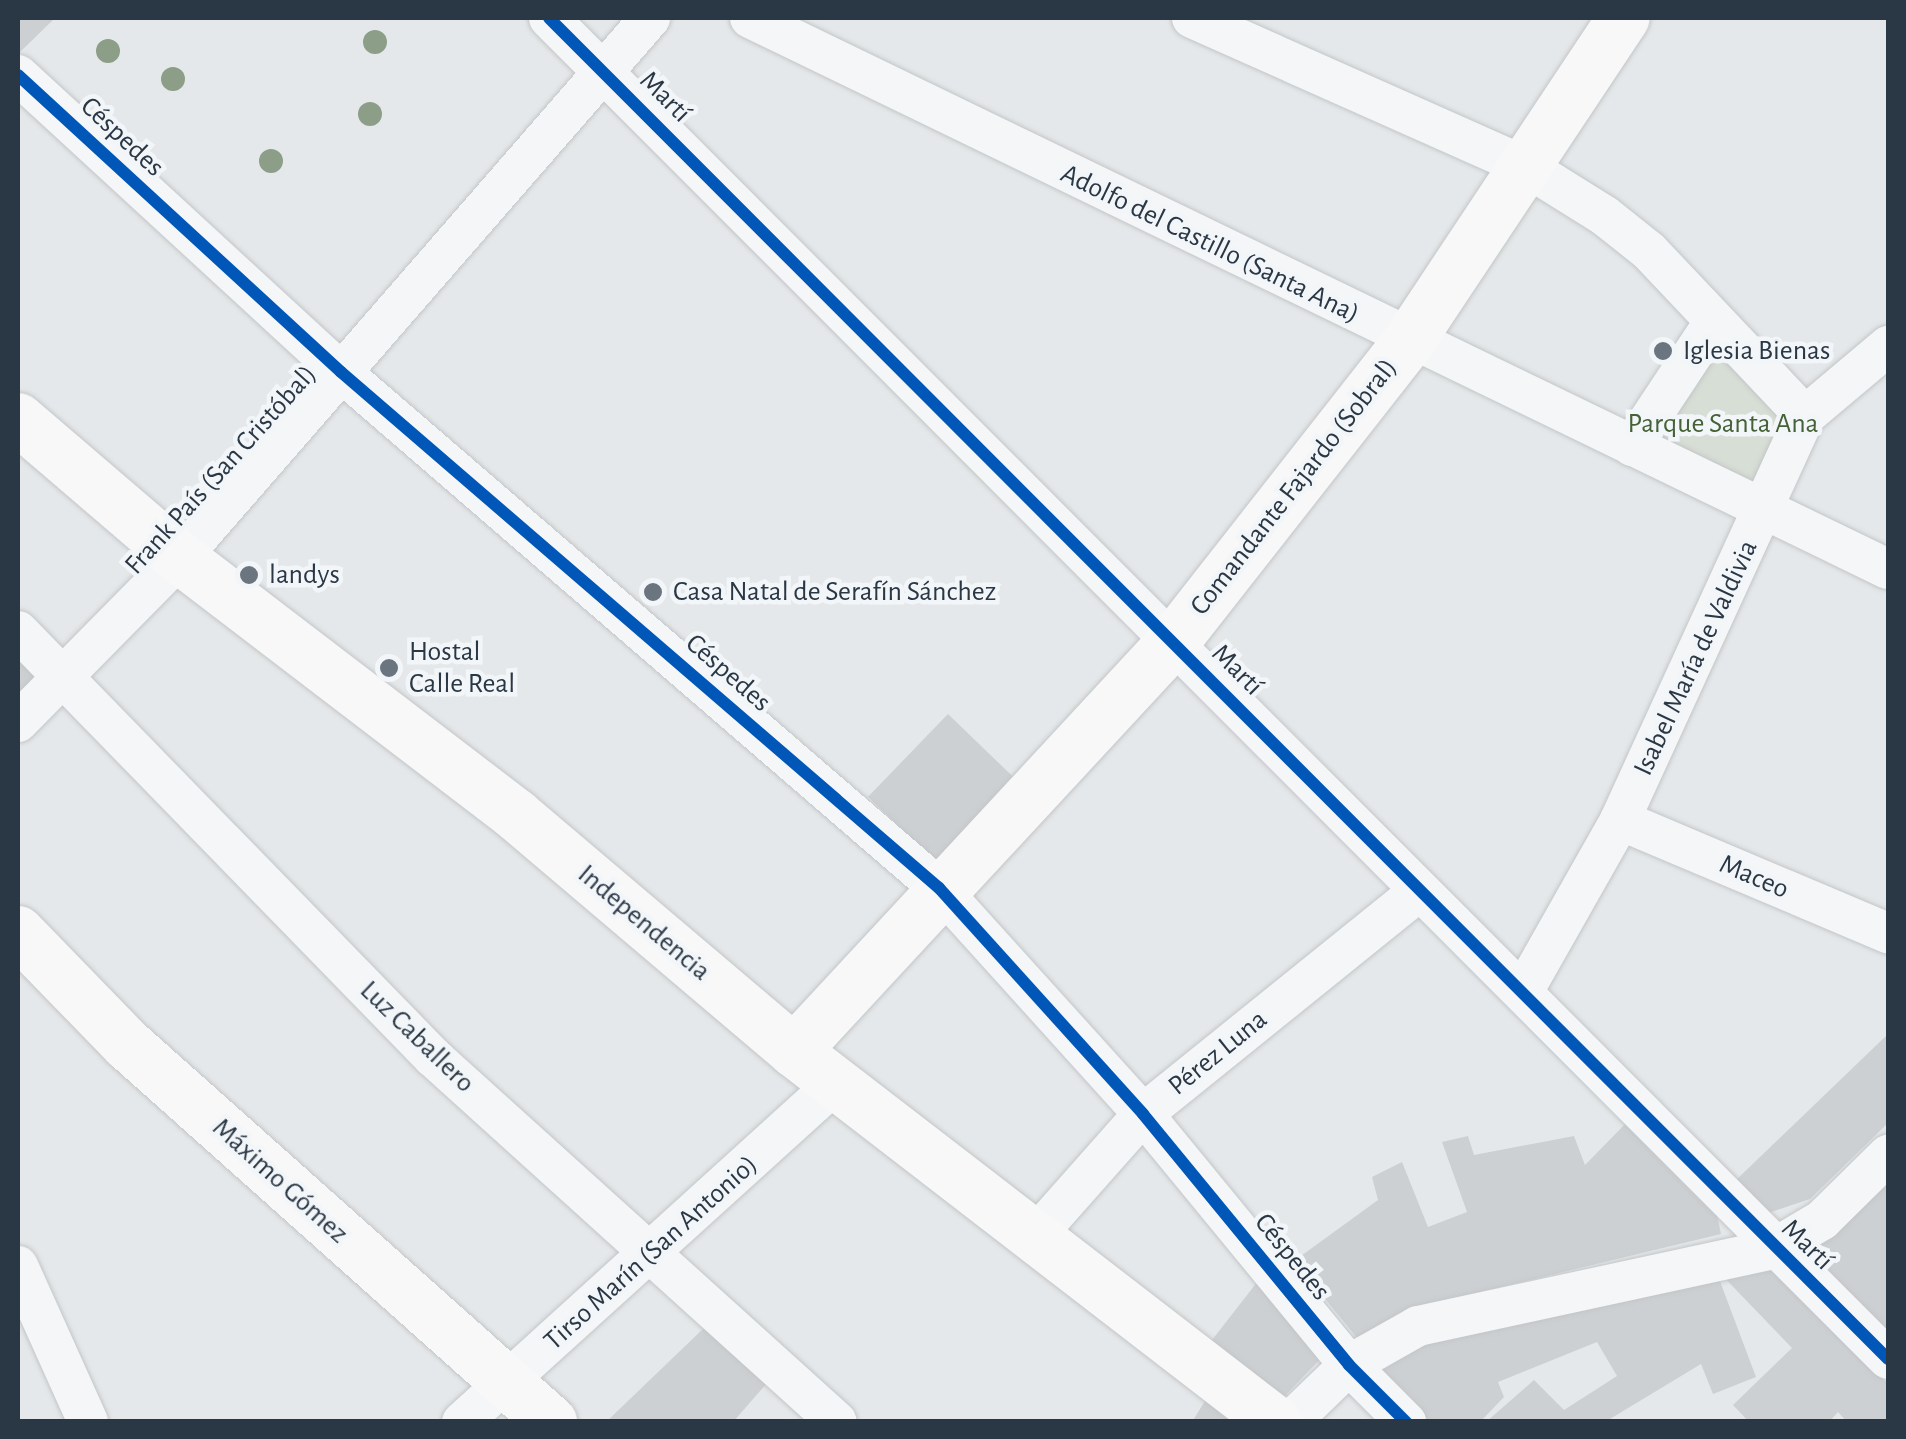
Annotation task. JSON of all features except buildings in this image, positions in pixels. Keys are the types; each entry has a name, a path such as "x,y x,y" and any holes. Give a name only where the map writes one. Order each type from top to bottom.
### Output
{"main road":[{"name":"Comandante Fajardo (Sobral)","path":"794,1051 939,888 1174,641 1409,341 1624,18"},
{"name":"Independencia","path":"18,419 180,558 516,815 794,1051 1275,1422"},
{"name":"Máximo Gómez","path":"18,932 128,1045 551,1422"}],"street":[{"name":"Martí","path":"549,18 1419,890 1524,990 1773,1248 1888,1359"},
{"name":"Frank País (San Cristóbal)","path":"18,722 180,558 650,18"},
{"name":"Adolfo del Castillo (Santa Ana)","path":"750,18 1409,341 1767,508 1888,569"},
{"path":"1192,18 1525,166 1634,240 1805,416"},
{"name":"Céspedes","path":"18,75 341,372 939,888 1143,1114 1348,1366 1406,1422"},
{"path":"1632,446 1714,322"},
{"name":"Isabel María de Valdivia","path":"1524,990 1620,820 1767,508 1805,416 1888,346"},
{"name":"Luz Caballero","path":"18,631 433,1057 655,1252 838,1422"},
{"name":"Maceo","path":"1620,820 1888,933"},
{"name":"Pérez Luna","path":"1036,1235 1143,1114 1419,890"},
{"name":"Tirso Marín (San Antonio)","path":"462,1422 655,1252 837,1082"},
{"path":"1290,1422 1348,1366 1418,1326 1773,1248 1822,1220 1888,1155"},
{"path":"18,1266 88,1422"}],"green space":[{"name":"Parque Santa Ana","path":"1712,343 1797,434 1767,495 1659,443"}],"cycle path":[{"path":"549,18 1888,1359"},
{"path":"18,75 341,372 939,888 1143,1114 1349,1365 1406,1422"}],"place":[{"name":"Iglesia Bienas","path":"1663,351"},
{"name":"landys","path":"249,575"},
{"name":"Casa Natal de Serafín Sánchez","path":"653,592"},
{"name":"Hostal Calle Real","path":"389,668"}]}
